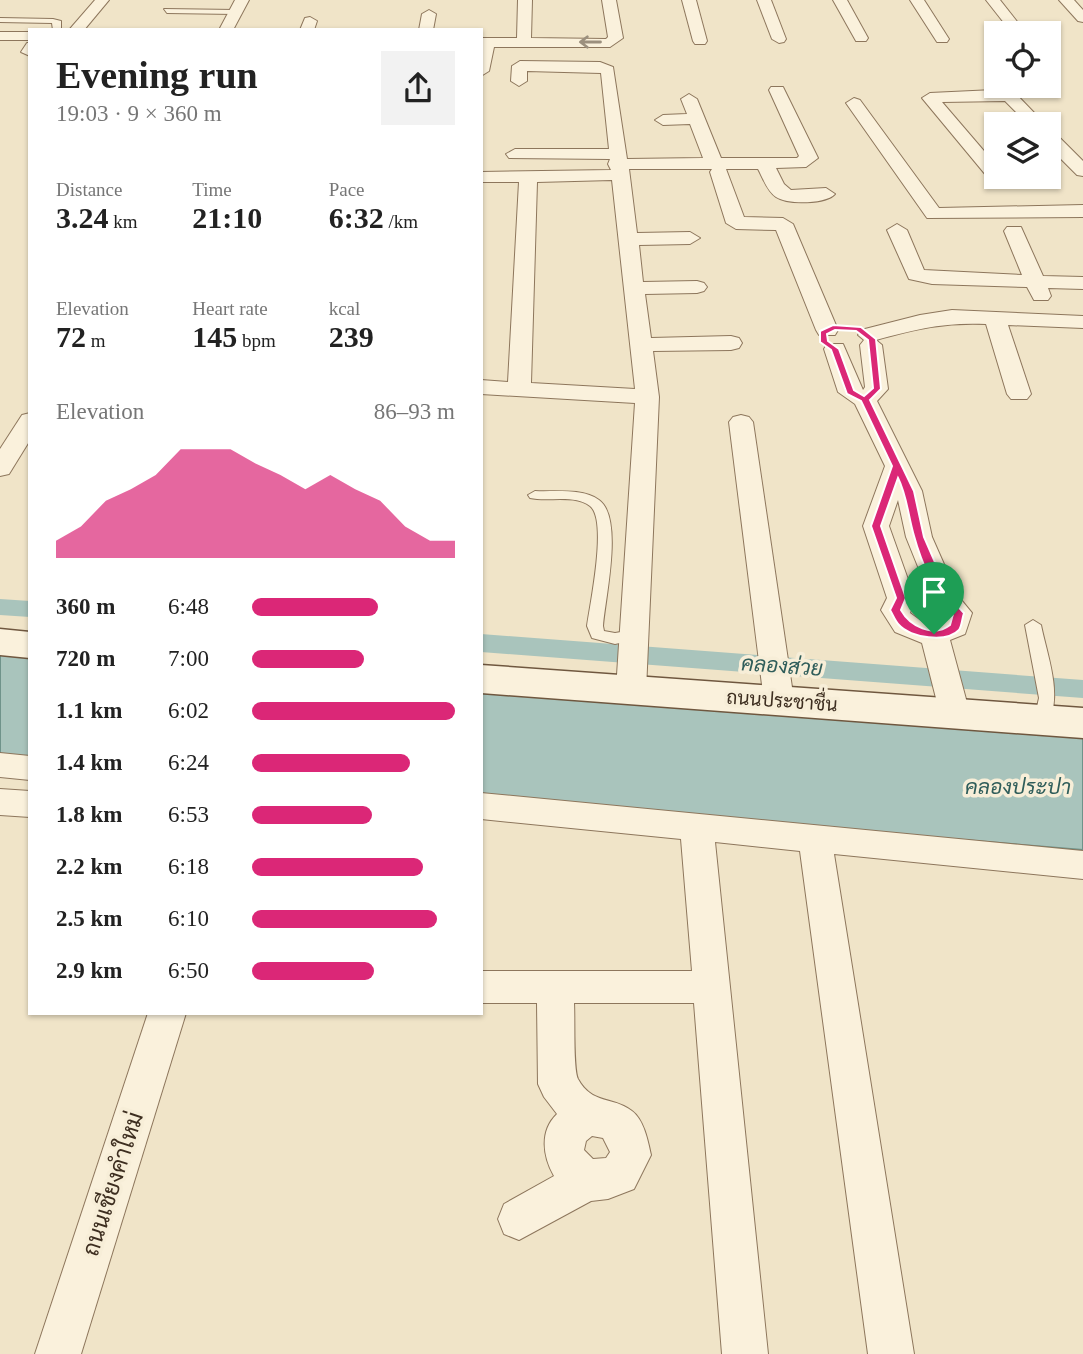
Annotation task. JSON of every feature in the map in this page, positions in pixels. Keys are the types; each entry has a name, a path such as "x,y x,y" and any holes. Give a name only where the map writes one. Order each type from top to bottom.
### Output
{"street":[{"path":"78,28 102,0"},
{"path":"524,42 525,0"},
{"path":"484,42 610,43 616,38 609,0"},
{"path":"689,0 701,41"},
{"path":"764,0 779,39"},
{"path":"840,0 861,38"},
{"path":"917,0 942,38"},
{"path":"993,0 1010,21"},
{"path":"1066,0 1083,18"},
{"path":"227,28 238,6"},
{"path":"426,28 429,14"},
{"path":"0,48 6,36 28,36"},
{"path":"519,81 520,66 600,67 608,70 647,397 631,680"},
{"path":"515,154 618,165 717,168 800,163 809,158 777,90"},
{"path":"984,162 930,98 994,95 1010,97 1025,112"},
{"path":"689,99 736,223 783,224 850,392 865,400 909,491 919,537 946,600 958,613 959,620 937,647"},
{"path":"854,103 934,214 1083,211"},
{"path":"663,120 697,120"},
{"path":"1061,149 1083,171"},
{"path":"765,164 777,191 783,195 826,194"},
{"path":"483,177 528,176 618,165"},
{"path":"519,389 528,176"},
{"path":"1007,189 1027,212"},
{"path":"897,230 916,275 932,278 1083,283"},
{"path":"1014,231 1050,319"},
{"path":"627,239 690,238"},
{"path":"633,288 697,287"},
{"path":"831,340 859,351 870,340 952,316 1083,322"},
{"path":"995,317 1018,394"},
{"path":"865,400 877,389 870,340"},
{"path":"640,345 731,343"},
{"path":"483,387 647,397"},
{"path":"741,422 777,680"},
{"path":"0,469 28,423"},
{"path":"897,466 876,526 901,598"},
{"path":"946,600 926,593 908,595 901,598 895,610 903,623 937,647 953,704"},
{"path":"0,642 28,645"},
{"name":"ถนนประชาชื่น","path":"483,679 777,680 953,704 1044,709 1083,723"},
{"path":"0,765 28,768"},
{"path":"0,802 28,804"},
{"path":"483,806 815,836 1083,865"},
{"path":"698,827 745,1354"},
{"path":"815,836 891,1354"},
{"path":"483,988 712,987"},
{"path":"519,1219 589,1179 596,1182 619,1175 631,1155 626,1133 608,1118 585,1117 558,1084 555,989"},
{"name":"ถนนเชียงคำใหม่","path":"58,1354 166,1015"}],"lane":[{"path":"167,11 238,6"},
{"path":"0,20 53,21 58,23 57,28"},
{"path":"535,495 579,498 595,502 602,509 605,530 595,626 597,634 610,639 633,637"},
{"path":"1033,625 1042,669 1044,709"}],"water":[{"path":"0,652 28,655 28,760 0,757"},
{"name":"คลองประปา","path":"483,688 1083,734 1083,850 483,800"}],"waterway":[{"name":"คลองส่วย","path":"0,607 28,609"},
{"name":"คลองส่วย","path":"483,643 1083,689"}],"route":[{"path":"934,634 911,629 903,623 895,610 901,598 876,526 897,466 865,400 850,392 835,349 824,342 823,333 833,327 858,328 872,339 877,389 865,400 897,466 909,491 919,537 946,600 958,613 956,627 949,632 934,634"}]}
